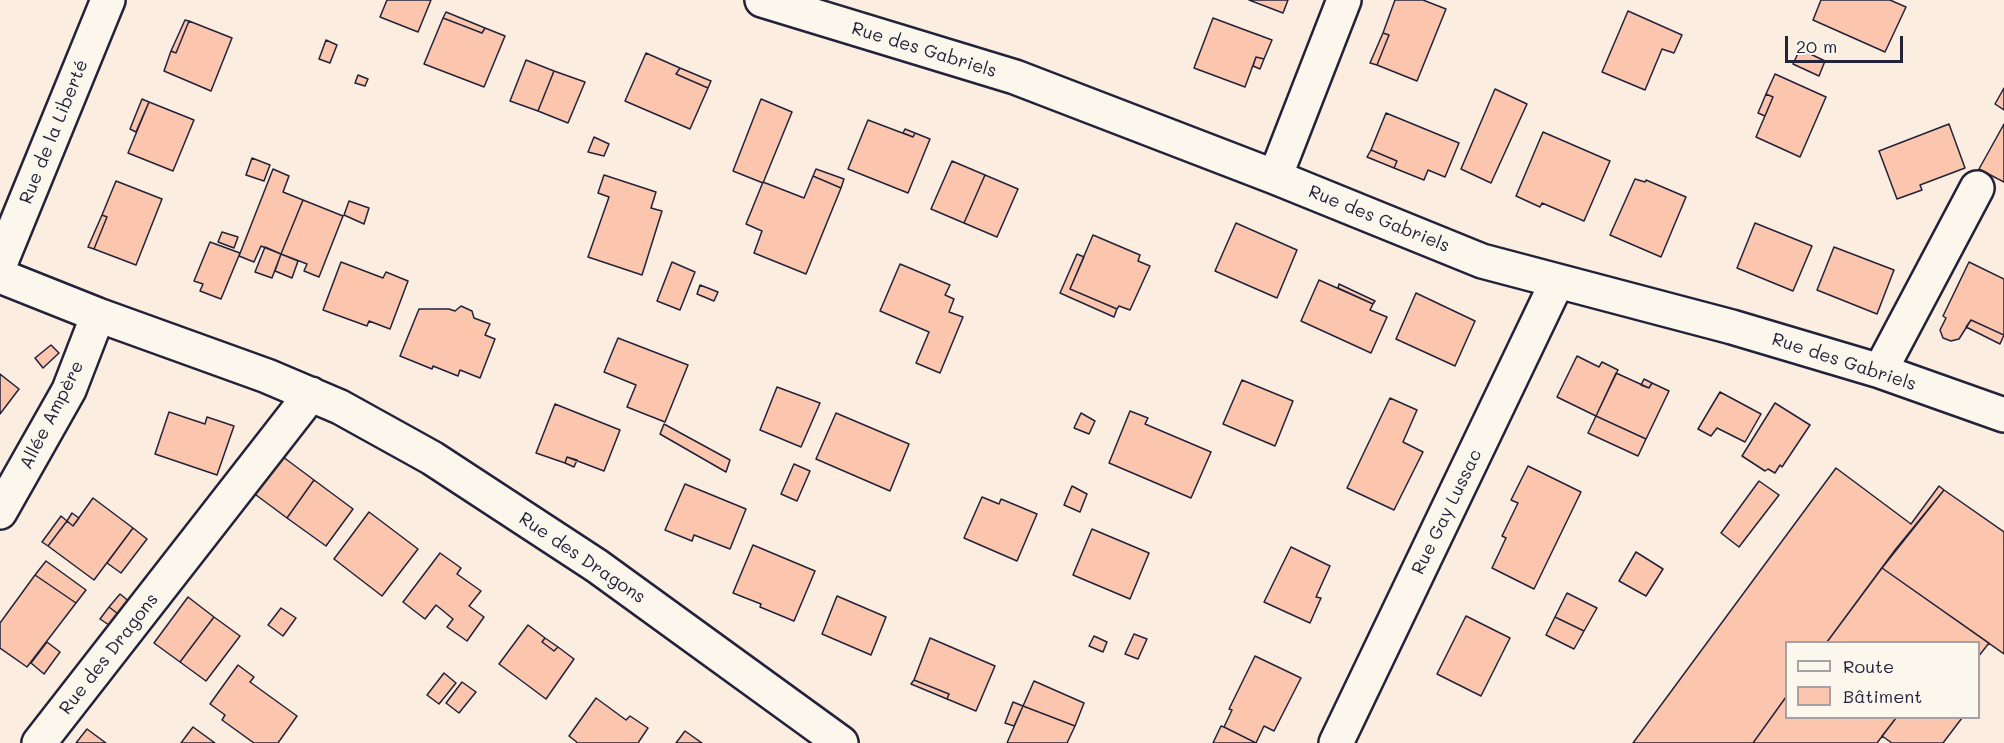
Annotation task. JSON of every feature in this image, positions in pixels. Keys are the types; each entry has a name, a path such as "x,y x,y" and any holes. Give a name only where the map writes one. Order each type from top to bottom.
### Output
{"street":[{"name":"Rue de la Liberté","path":"0,264 108,0"},
{"name":"Rue des Gabriels","path":"762,0 1014,77 1275,177 1482,261 1732,327 1880,371 2004,415"},
{"path":"1275,177 1344,0"},
{"path":"1880,371 1977,188"},
{"name":"Rue des Dragons","path":"0,276 311,394 340,407 432,458 597,566 819,737"},
{"name":"Rue Gay Lussac","path":"1336,743 1557,282"},
{"name":"Allée Ampère","path":"0,512 69,390 98,315"},
{"name":"Rue des Dragons","path":"39,743 311,394"}],"building":[{"path":"387,0 431,0 418,32 380,17"},
{"path":"1249,0 1288,0 1283,13"},
{"path":"1395,0 1423,0 1446,9 1417,81 1377,65 1389,35 1383,33"},
{"path":"1821,0 1890,0 1906,7 1885,52 1813,20"},
{"path":"1628,11 1682,35 1674,53 1662,49 1645,90 1602,72"},
{"path":"446,12 485,28 482,33 443,18"},
{"path":"443,18 482,33 485,28 505,36 484,87 424,64"},
{"path":"1213,18 1272,40 1264,59 1256,57 1245,87 1194,68"},
{"path":"185,20 189,21 176,53 171,51"},
{"path":"189,21 232,38 211,91 164,71 171,51 176,53"},
{"path":"1383,33 1389,35 1377,65 1370,63"},
{"path":"326,40 337,45 330,63 319,59"},
{"path":"1800,49 1825,61 1819,76 1793,64"},
{"path":"646,53 680,68 676,74 708,88 690,129 625,101"},
{"path":"1256,57 1264,59 1260,69 1253,66"},
{"path":"526,60 554,71 538,111 510,101"},
{"path":"680,68 711,81 708,88 676,74"},
{"path":"554,71 585,82 568,123 538,111"},
{"path":"1775,74 1826,97 1800,157 1756,137 1773,97 1766,94"},
{"path":"358,75 368,79 365,86 355,83"},
{"path":"2004,88 2004,110 1995,104"},
{"path":"1495,89 1527,104 1491,183 1461,169"},
{"path":"1766,94 1773,97 1765,116 1758,113"},
{"path":"142,99 149,102 136,132 130,129"},
{"path":"761,99 792,112 763,183 733,171"},
{"path":"149,102 194,120 173,171 128,153"},
{"path":"1386,113 1459,143 1445,177 1428,170 1424,180 1394,168 1397,161 1371,150"},
{"path":"868,120 913,137 915,133 930,139 908,193 848,169"},
{"path":"1949,124 1965,168 1920,185 1922,190 1897,199 1879,151"},
{"path":"2004,124 2004,182 1979,169"},
{"path":"905,129 915,133 913,137 903,133"},
{"path":"1543,132 1610,161 1584,221 1542,203 1540,207 1516,196"},
{"path":"594,137 609,144 604,156 588,152"},
{"path":"1371,150 1397,161 1394,168 1367,157"},
{"path":"252,158 270,165 264,181 246,175"},
{"path":"952,161 985,175 964,223 931,209"},
{"path":"273,169 289,176 283,192 303,200 281,254 261,246 254,262 239,256"},
{"path":"816,169 844,179 841,188 813,176"},
{"path":"604,175 656,192 651,208 662,211 642,275 588,257 609,197 598,193"},
{"path":"985,175 1018,189 997,237 964,223"},
{"path":"813,176 841,188 806,274 754,253 762,231 746,224 763,182 804,198"},
{"path":"1635,179 1645,182 1646,180 1686,197 1661,257 1610,235"},
{"path":"116,181 162,199 136,265 94,249 107,217 102,215"},
{"path":"303,200 343,216 319,277 304,271 307,264 281,254"},
{"path":"349,201 369,208 364,224 344,215"},
{"path":"102,215 107,217 94,249 88,247"},
{"path":"1236,223 1297,250 1277,298 1215,271"},
{"path":"1755,223 1812,246 1793,291 1737,268"},
{"path":"222,232 238,237 234,248 218,242"},
{"path":"1093,235 1140,255 1138,261 1150,266 1130,310 1119,306 1117,309 1070,289"},
{"path":"210,242 240,253 221,299 200,291 203,284 194,281"},
{"path":"265,247 281,254 272,278 255,272"},
{"path":"1834,247 1894,270 1877,314 1817,290"},
{"path":"281,254 298,261 292,278 275,271"},
{"path":"1077,254 1084,257 1070,289 1117,309 1114,317 1060,293"},
{"path":"341,262 383,278 386,272 408,281 390,329 369,321 367,326 323,310"},
{"path":"672,262 695,272 680,310 657,301"},
{"path":"1969,262 2004,279 2004,335 1971,320 1959,339 1951,341 1943,338 1940,330 1946,318 1943,316"},
{"path":"900,264 950,285 945,295 954,299 949,312 963,317 940,373 916,363 929,332 880,311"},
{"path":"1319,280 1373,304 1370,310 1387,317 1371,353 1301,321"},
{"path":"1339,284 1375,301 1373,304 1338,288"},
{"path":"700,285 718,292 714,301 697,294"},
{"path":"1416,293 1475,321 1455,366 1396,339"},
{"path":"461,306 472,311 474,318 490,324 485,335 495,339 480,378 460,370 458,376 433,366 432,369 400,356 419,309 455,311"},
{"path":"1971,320 2004,335 2000,344 1966,327"},
{"path":"618,338 688,365 665,422 627,407 636,385 604,372"},
{"path":"51,345 59,353 43,368 35,358"},
{"path":"1577,356 1599,367 1602,362 1618,370 1596,416 1557,397"},
{"path":"1616,373 1649,388 1652,383 1669,391 1646,439 1596,416"},
{"path":"0,374 19,389 0,414"},
{"path":"1644,379 1652,383 1649,388 1641,385"},
{"path":"1242,380 1293,401 1275,446 1223,424"},
{"path":"777,387 820,403 801,447 760,430"},
{"path":"1720,392 1761,414 1745,442 1717,428 1711,436 1698,429"},
{"path":"1390,398 1417,410 1403,442 1423,452 1394,510 1347,488"},
{"path":"1775,403 1810,425 1782,467 1780,465 1775,473 1768,469 1765,471 1742,456"},
{"path":"555,404 620,430 604,471 567,457 565,463 536,453"},
{"path":"1130,411 1148,418 1145,424 1211,452 1191,498 1109,463"},
{"path":"169,412 205,424 207,417 234,426 217,475 155,454"},
{"path":"836,413 909,444 890,491 816,459"},
{"path":"1081,413 1095,421 1089,434 1074,428"},
{"path":"1596,416 1646,439 1638,456 1588,433"},
{"path":"664,424 730,460 726,472 660,434"},
{"path":"275,451 314,480 287,518 248,489"},
{"path":"567,457 577,460 574,467 565,463"},
{"path":"794,464 810,471 797,501 781,494"},
{"path":"1528,466 1581,492 1534,589 1492,568 1506,538 1502,536 1518,503 1511,500"},
{"path":"1836,468 1911,524 1939,486 1944,490 1895,550 1828,641 1785,641 1785,698 1753,743 1633,743"},
{"path":"314,480 353,509 326,546 287,518"},
{"path":"1759,481 1779,495 1739,547 1721,533"},
{"path":"685,484 746,509 730,549 694,535 692,541 665,530"},
{"path":"1072,486 1087,494 1080,512 1064,505"},
{"path":"1944,490 2004,532 2004,654 1882,568"},
{"path":"982,497 999,504 1001,499 1037,514 1017,561 964,538"},
{"path":"93,498 133,528 94,580 48,546 67,521 73,526"},
{"path":"369,512 418,549 382,596 334,559"},
{"path":"72,513 79,518 73,526 67,521"},
{"path":"61,516 67,521 48,546 42,542"},
{"path":"133,528 147,539 121,573 107,563"},
{"path":"1092,529 1149,553 1130,599 1073,575"},
{"path":"753,545 815,571 794,621 733,593"},
{"path":"1291,547 1330,566 1316,597 1321,598 1310,623 1264,602"},
{"path":"1636,552 1663,569 1646,596 1619,581"},
{"path":"440,553 461,568 457,574 481,591 469,606 484,617 467,641 447,627 453,619 436,605 425,619 403,602"},
{"path":"46,561 86,590 76,603 35,575"},
{"path":"1882,568 1989,643 1980,654 1980,641 1828,641"},
{"path":"35,575 76,603 27,667 0,648 0,623"},
{"path":"1567,593 1597,608 1584,631 1555,617"},
{"path":"120,594 136,607 126,620 109,607"},
{"path":"837,596 886,617 871,655 822,634"},
{"path":"188,597 214,617 180,662 154,643"},
{"path":"109,607 126,620 118,631 100,619"},
{"path":"281,608 296,618 283,636 268,625"},
{"path":"1466,616 1510,638 1481,696 1437,674"},
{"path":"214,617 240,636 206,681 180,662"},
{"path":"1555,617 1584,631 1574,649 1546,635"},
{"path":"528,625 545,638 542,642 554,651 558,647 574,659 546,699 499,664"},
{"path":"1134,634 1147,639 1138,659 1125,654"},
{"path":"1094,636 1107,642 1103,652 1089,646"},
{"path":"545,638 558,647 554,651 542,642"},
{"path":"930,638 995,666 976,711 947,699 949,694 914,680"},
{"path":"47,642 60,652 44,674 31,663"},
{"path":"1255,656 1301,678 1274,731 1264,726 1256,743 1224,727 1232,710 1229,709"},
{"path":"238,665 254,677 250,682 297,716 278,743 254,743 222,720 225,715 210,704"},
{"path":"444,673 456,683 439,704 427,695"},
{"path":"914,680 949,694 947,699 911,684"},
{"path":"1034,681 1084,703 1075,726 1023,706"},
{"path":"462,682 476,692 459,713 446,703"},
{"path":"596,698 626,720 630,716 648,728 638,743 578,743 569,736"},
{"path":"1785,698 1785,719 1895,719 1877,743 1753,743"},
{"path":"1013,702 1023,706 1014,726 1005,723"},
{"path":"1023,706 1075,726 1067,743 1007,743"},
{"path":"1895,719 1961,719 1943,743 1892,743 1882,736"},
{"path":"1221,726 1224,727 1256,743 1213,743"},
{"path":"193,727 215,743 181,743"},
{"path":"87,729 106,743 76,743"},
{"path":"685,731 702,743 676,743"}]}
